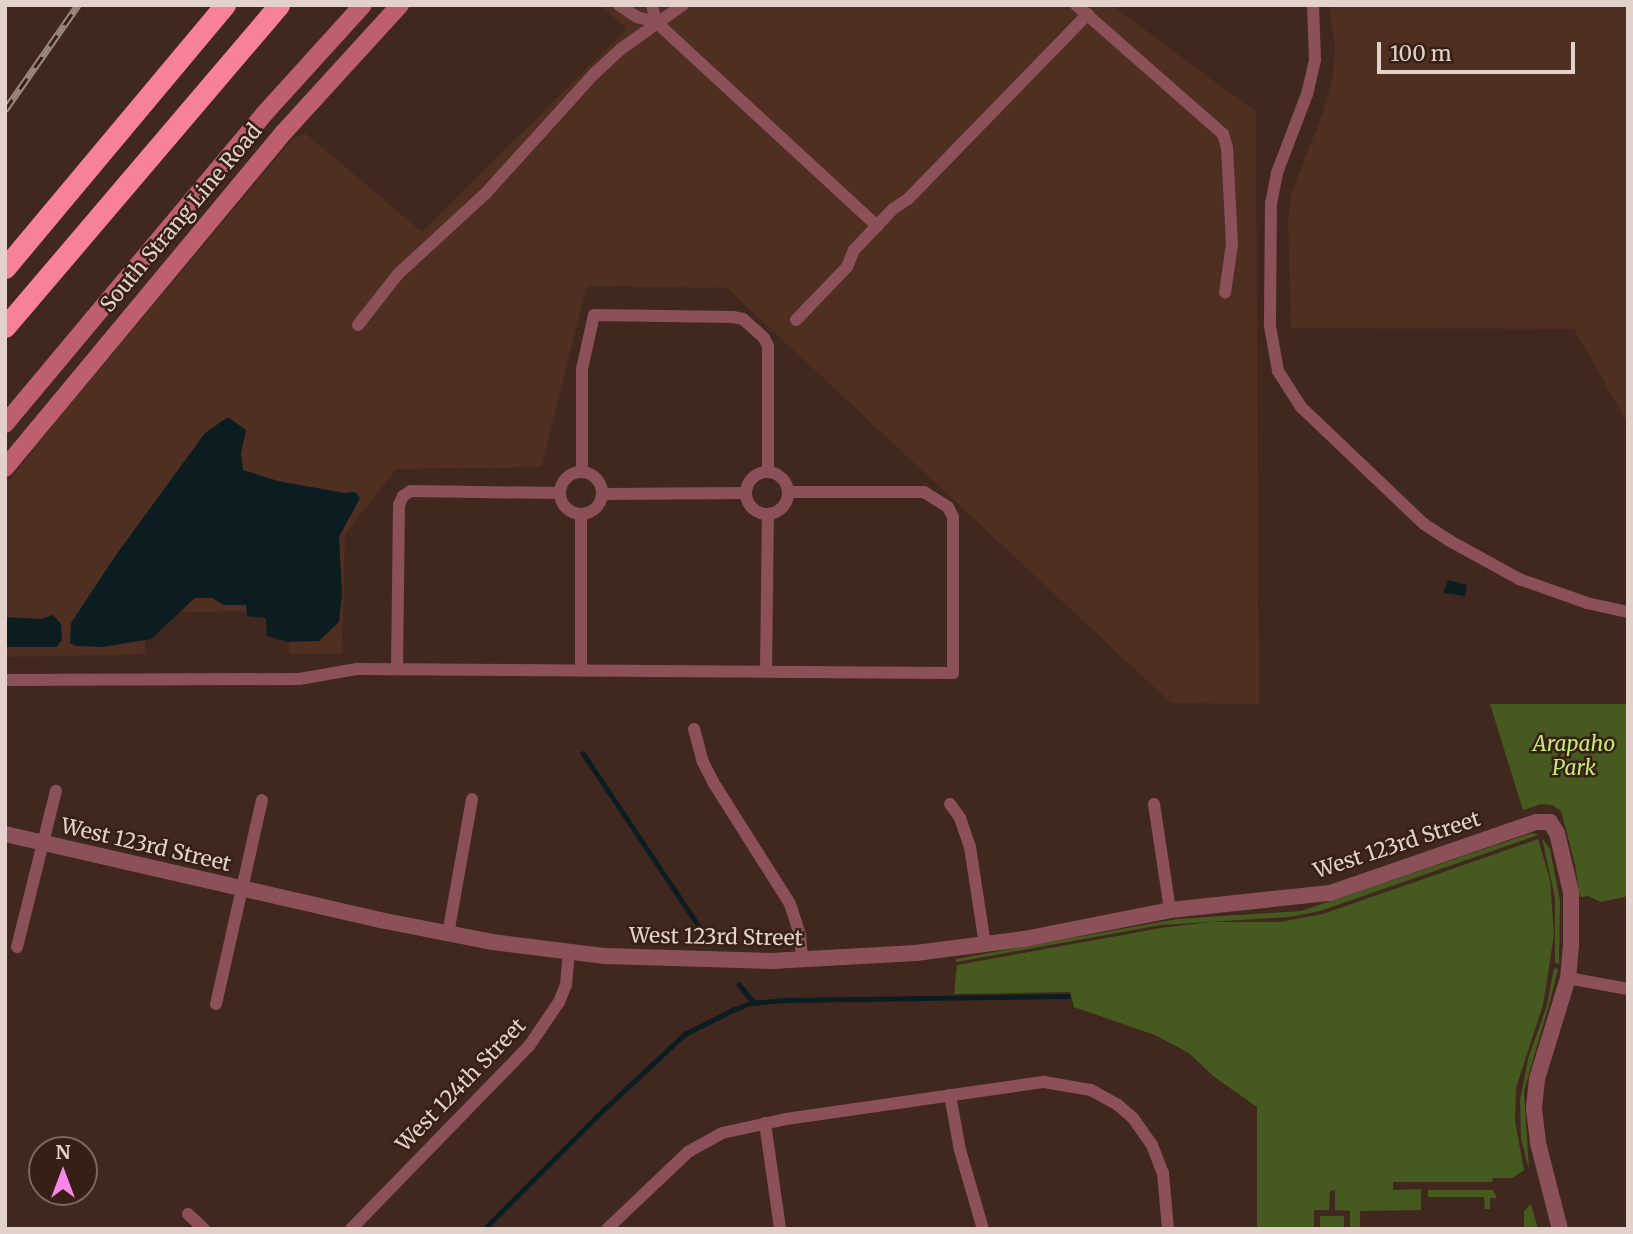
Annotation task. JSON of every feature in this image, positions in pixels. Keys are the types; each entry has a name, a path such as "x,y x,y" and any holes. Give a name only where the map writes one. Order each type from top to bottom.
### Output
{"highway":[{"path":"5,268 225,5"},
{"path":"5,327 281,7"}],"main road":[{"name":"South Strang Line Road","path":"5,425 264,114 363,5"},
{"name":"South Strang Line Road","path":"5,468 284,132 400,5"}],"street":[{"path":"619,5 638,17 656,22 877,226"},
{"path":"652,5 656,22"},
{"path":"358,325 398,274 486,193 594,74 656,22 683,5"},
{"path":"1076,5 1223,134 1227,148 1232,244 1225,293"},
{"path":"1313,5 1315,60 1307,94 1277,173 1270,203 1270,326 1278,371 1301,407 1424,524 1485,562 1519,579 1576,599 1628,612"},
{"path":"796,320 847,267 854,250 908,199 1088,14"},
{"path":"582,472 582,369 594,315 743,319 768,346 768,471"},
{"path":"768,471 784,478 789,492 781,509 768,514 750,506 746,493 752,477 768,471"},
{"path":"582,472 599,481 602,494 596,508 581,514 564,505 560,493 564,480 582,472"},
{"path":"397,669 399,505 403,496 411,491 560,493"},
{"path":"5,680 299,680 357,669 953,673 953,517 948,507 924,492 789,492"},
{"path":"602,494 746,493"},
{"path":"581,514 581,670"},
{"path":"766,671 768,514"},
{"path":"694,729 702,762 790,904 800,934 802,960"},
{"name":"West 123rd Street","path":"18,947 41,842 56,791"},
{"path":"448,934 472,799"},
{"name":"West 123rd Street","path":"216,1004 262,800"},
{"path":"950,804 960,818 970,847 985,945"},
{"path":"1154,804 1170,910"},
{"name":"West 123rd Street","path":"5,834 448,934 569,952 715,961 802,960 916,953 985,945 1170,910 1330,893 1536,822 1550,822 1557,833 1571,892 1568,978"},
{"name":"West 124th Street","path":"351,1229 530,1046 559,1002 566,985 569,952"},
{"path":"1560,1229 1538,1143 1534,1109 1537,1079 1568,978 1628,989"},
{"path":"607,1229 688,1152 722,1133 765,1123 950,1095 1060,1083 1091,1090 1118,1105 1144,1132 1159,1158 1166,1188 1168,1229"},
{"path":"950,1095 960,1150 983,1229"},
{"path":"765,1123 780,1229"},
{"path":"188,1214 204,1229"}],"shaded area":[{"path":"600,5 1111,5 1256,112 1259,704 1171,703 727,288 587,286 541,467 396,469 345,534 342,654 289,654 288,611 145,612 145,654 5,657 5,486 61,415 292,140 305,133 422,232 627,29"},
{"path":"1329,5 1628,5 1628,424 1574,329 1291,328 1288,221 1291,194 1324,110 1333,75 1335,47"},
{"path":"228,417 246,430 241,453 243,470 278,481 344,493 355,492 360,498 339,537 342,594 339,622 319,641 288,642 267,636 266,618 247,616 246,605 224,605 212,598 195,598 151,639 102,647 76,646 70,643 71,623 116,555 205,433"},
{"path":"1448,580 1467,585 1465,596 1443,593"},
{"path":"53,615 61,624 62,640 57,647 5,647 5,617 41,619"}],"green space":[{"name":"Arapaho Park","path":"1490,704 1628,704 1628,896 1601,902 1588,896 1580,897 1575,864 1561,811 1552,805 1541,804 1523,810"},
{"path":"1532,833 1538,835 1320,911 1289,917 1161,925 956,962 956,959 1177,919 1301,911"},
{"path":"1542,838 1550,849 1560,901 1559,964 1555,963 1555,898"},
{"path":"1538,839 1550,880 1554,935 1543,1005 1516,1088 1515,1121 1524,1170 1512,1178 1493,1178 1492,1182 1393,1182 1393,1190 1421,1189 1421,1210 1360,1211 1360,1229 1350,1229 1350,1211 1335,1210 1335,1190 1330,1191 1329,1210 1314,1210 1314,1229 1257,1229 1257,1107 1213,1076 1189,1053 1155,1035 1074,1007 1070,992 954,994 957,965 1161,928 1210,922 1280,922 1323,914"},
{"path":"1554,968 1558,969 1524,1091 1529,1170 1521,1138 1520,1100 1528,1059 1547,1005"},
{"path":"1428,1190 1493,1190 1497,1198 1490,1198 1490,1209 1485,1209 1484,1197 1428,1197"},
{"path":"1531,1204 1538,1229 1524,1229 1524,1211"},
{"path":"1320,1216 1344,1216 1344,1229 1320,1229"}],"waterway":[{"path":"583,753 710,943"},
{"path":"739,984 757,1003"},
{"path":"484,1229 598,1115 685,1034 750,1003 784,1000 1068,996"}],"railway":[{"path":"5,110 78,5"}]}
